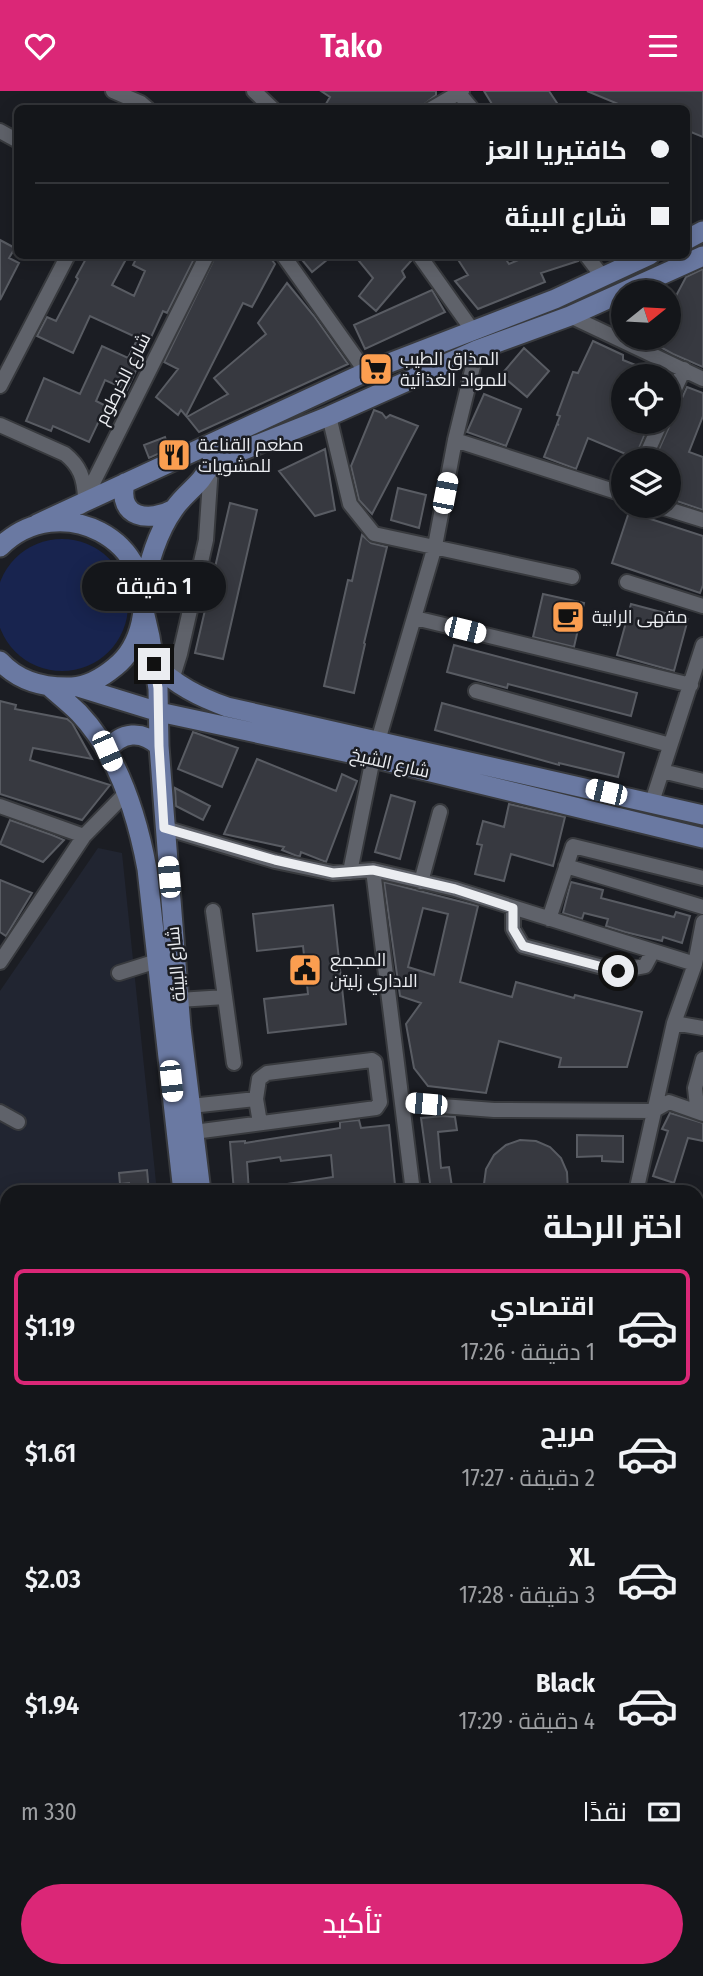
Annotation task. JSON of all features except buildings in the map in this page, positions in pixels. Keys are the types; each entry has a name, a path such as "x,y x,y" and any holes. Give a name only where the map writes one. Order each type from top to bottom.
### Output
{"main road":[{"path":"0,547 9,538 84,499 125,483 366,372 570,316 703,256"},
{"path":"143,590 153,552 174,509 205,478 211,463 329,416 555,299 641,259"},
{"path":"125,483 125,498 136,514 146,518 156,517 174,509"},
{"path":"0,536 56,521 76,522 100,530 120,546 135,566 143,590 144,611 138,638 124,660 103,677 78,687 51,688 0,677"},
{"name":"شارع البيئة","path":"144,611 154,664 159,712 164,828 179,1000 173,1029 183,1185"},
{"path":"0,661 8,670 28,682"},
{"name":"شارع الشيخ","path":"154,664 172,680 202,698 227,707 703,838"},
{"name":"شارع الشيخ","path":"78,687 159,712 652,802 703,815"},
{"name":"شارع البيئة","path":"51,688 80,714 107,751 126,793 143,846 157,961 191,1106 200,1185"},
{"path":"107,751 119,738 127,735 145,736 159,746"}],"street":[{"path":"113,91 144,103"},
{"path":"254,91 269,105"},
{"path":"437,105 459,91"},
{"path":"0,386 66,259"},
{"name":"شارع الخرطوم","path":"76,522 84,499 204,259"},
{"path":"286,259 366,372"},
{"path":"350,872 376,750 435,546 475,341 422,259"},
{"path":"589,259 602,276"},
{"path":"570,316 703,379"},
{"path":"681,376 684,369"},
{"path":"329,416 350,504 374,534 572,577"},
{"path":"0,425 73,460 80,469 84,482 84,499"},
{"path":"455,440 611,490"},
{"path":"172,680 206,540 211,463"},
{"path":"681,513 703,520"},
{"path":"627,582 703,606"},
{"path":"415,618 691,685"},
{"path":"652,802 703,645"},
{"path":"476,691 670,745"},
{"path":"662,771 703,781"},
{"path":"0,962 84,836 126,793"},
{"path":"0,806 84,836"},
{"path":"421,882 440,812"},
{"path":"164,828 275,860 333,873 373,870 455,889 695,964"},
{"path":"549,919 571,848 577,846 703,878"},
{"path":"566,866 703,907"},
{"path":"373,870 412,1185"},
{"path":"513,908 513,929 523,946 618,971 645,966 653,951"},
{"path":"213,911 234,1063"},
{"path":"637,1185 674,1023 695,964 703,922"},
{"path":"119,972 157,961"},
{"path":"179,1000 225,997"},
{"path":"674,1023 703,1027"},
{"path":"703,1059 695,1088 695,1099 697,1106 703,1108"},
{"path":"194,1132 376,1108 380,1102 376,1065 372,1060 267,1073 259,1079 257,1099 260,1123"},
{"path":"191,1106 257,1099"},
{"path":"403,1103 494,1110 653,1111 669,1102 703,1114"},
{"path":"0,1112 18,1122"}],"shaded area":[{"path":"62,539 87,544 98,550 117,569 128,605 123,630 108,651 87,666 62,671 37,666 16,651 1,630 1,580 16,559 37,544"},
{"path":"98,848 122,853 156,1185 0,1185 0,991"}],"place":[{"name":"المذاق الطيب للمواد الغذائية","path":"376,369"},
{"name":"مطعم القناعة للمشويات","path":"174,455"},
{"name":"مقهى الرابية","path":"568,617"},
{"name":"المجمع الاداري زليتن","path":"305,970"}],"route":[{"path":"154,664 158,688 164,828 275,860 333,873 373,870 455,889 513,908 513,929 523,946 618,971"}]}
